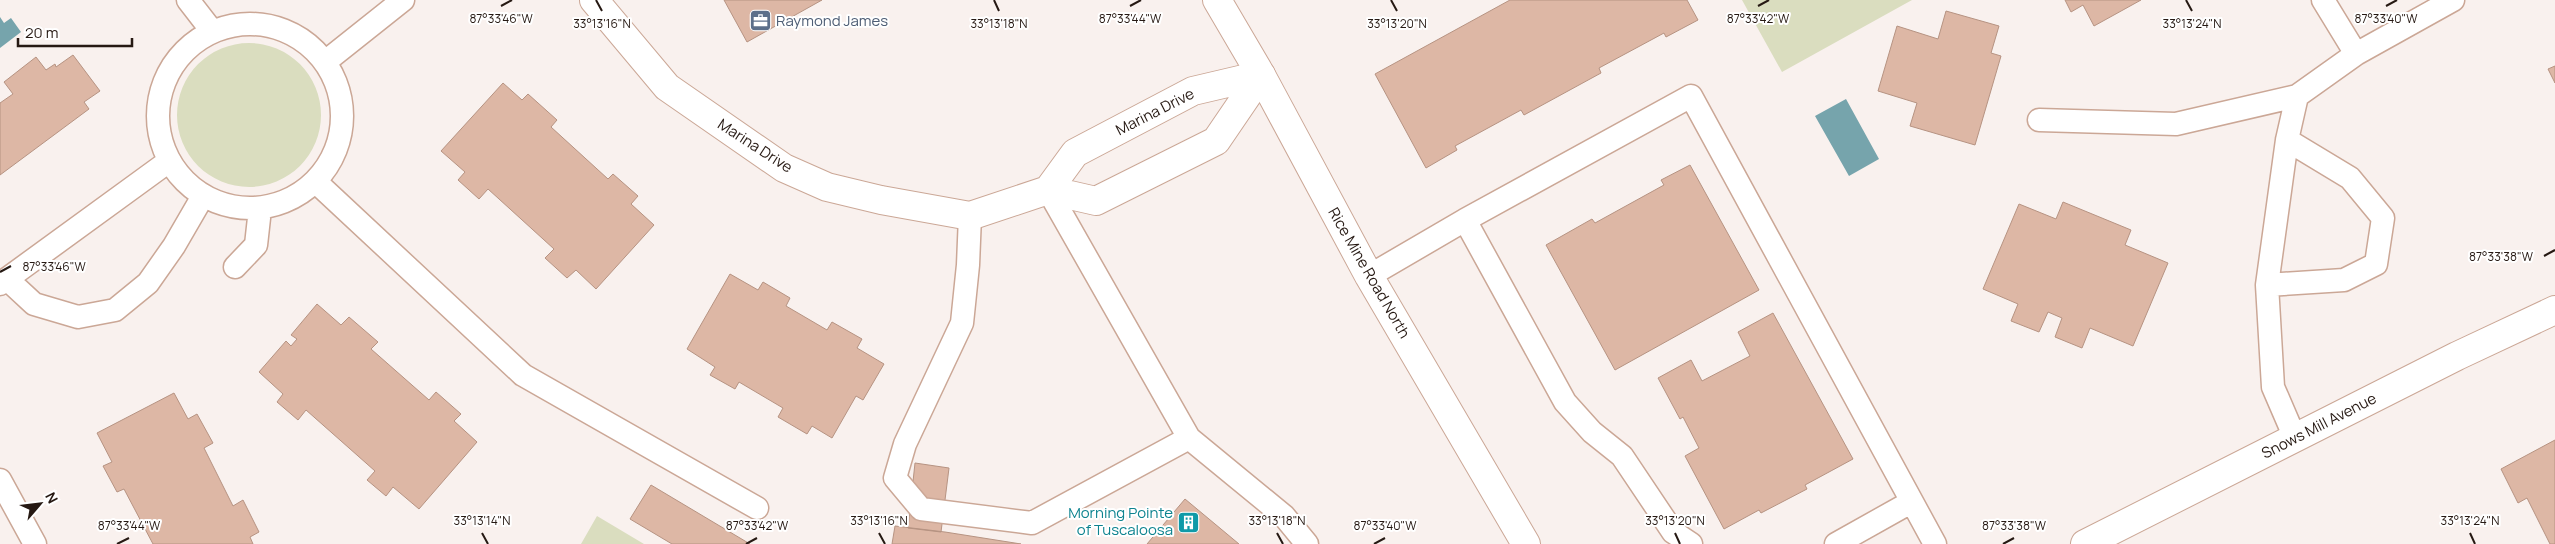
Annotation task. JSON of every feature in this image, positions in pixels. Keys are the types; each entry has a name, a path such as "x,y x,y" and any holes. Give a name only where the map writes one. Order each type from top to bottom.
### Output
{"main road":[{"name":"Marina Drive","path":"594,0 667,87 784,168 827,187 881,200 970,216 1048,190 1074,153 1192,91 1261,75"},
{"name":"Rice Mine Road North","path":"1217,0 1261,75 1369,276 1526,544"},
{"path":"1048,190 1096,201 1216,141 1261,75"},
{"name":"Snows Mill Avenue","path":"2085,544 2555,310"}],"lane":[{"path":"188,0 212,31"},
{"path":"325,62 403,0"},
{"path":"2323,0 2356,54"},
{"path":"2039,120 2176,124 2296,96 2356,54 2453,0"},
{"path":"242,24 274,26 302,39 325,62 337,85 342,110 340,136 332,161 316,182 290,200 260,209 228,207 203,196 176,173 163,148 157,121 160,93 170,67 188,46 212,31 242,24"},
{"path":"1369,276 1465,220 1691,96 1935,544"},
{"path":"2295,438 2273,386 2266,285 2287,140 2296,96"},
{"path":"2266,285 2344,280 2376,264 2383,218 2350,178 2287,140"},
{"path":"169,161 3,282 34,304 78,317 116,310 148,282 174,246 203,196"},
{"path":"316,182 523,375 757,508"},
{"path":"1048,190 1189,438 1284,516 1307,544"},
{"path":"235,267 256,245 260,209"},
{"path":"970,216 968,265 962,323 905,444 894,478 921,509 1032,524 1189,438"},
{"path":"1465,220 1565,402 1592,432 1622,456 1673,532 1691,544"},
{"path":"0,480 35,544"},
{"path":"1836,544 1911,502"}],"green space":[{"path":"1742,0 1912,0 1782,72"},
{"path":"249,43 276,49 289,55 300,64 309,75 315,88 321,115 315,142 309,155 300,166 289,175 276,181 249,187 222,181 209,175 198,166 189,155 183,142 177,115 183,88 189,75 198,64 209,55 222,49"},
{"path":"597,516 644,544 581,544"}],"water":[{"path":"0,17 4,23 11,18 21,32 0,48"},
{"path":"1846,99 1879,159 1849,176 1815,116"}],"building":[{"name":"Raymond James","path":"724,0 822,0 747,42"},
{"path":"1510,0 1687,0 1698,20 1666,37 1664,33 1599,68 1601,73 1524,115 1521,110 1455,146 1457,150 1426,168 1375,74"},
{"path":"2065,0 2141,0 2094,26 2083,5 2071,12"},
{"path":"1946,11 1999,26 1991,53 2001,56 1975,145 1910,126 1917,103 1878,91 1897,26 1938,39"},
{"path":"73,55 100,91 84,102 89,109 0,175 0,103 13,94 4,82 36,57 46,70 55,64 56,67"},
{"path":"2555,66 2555,83 2548,69"},
{"path":"503,83 522,100 528,94 557,120 551,127 608,179 613,174 638,196 631,204 654,225 596,289 576,270 567,278 545,258 554,249 488,189 479,199 458,180 465,172 441,151"},
{"path":"1690,165 1759,290 1615,370 1546,245 1592,219 1595,223 1664,185 1661,180"},
{"path":"2063,202 2131,230 2125,245 2168,263 2133,346 2090,328 2082,348 2055,337 2062,318 2048,312 2039,332 2011,321 2018,304 1983,289 2019,204 2056,219"},
{"path":"730,274 758,290 763,282 790,298 786,306 827,330 832,322 862,339 857,348 884,364 863,400 856,396 832,438 812,426 807,434 778,417 783,408 739,382 735,389 710,375 715,367 687,349"},
{"path":"317,304 341,325 349,317 378,342 371,349 429,400 436,392 461,414 454,421 477,442 419,509 393,487 386,496 367,480 375,471 306,410 298,420 277,402 283,394 259,372 286,341 291,346 297,339 291,335"},
{"path":"1773,313 1853,459 1805,485 1807,489 1761,513 1759,510 1724,529 1685,456 1699,448 1683,417 1680,419 1658,378 1691,360 1702,381 1750,356 1738,332"},
{"path":"174,393 188,419 197,414 213,443 204,448 233,506 243,500 259,532 250,537 253,544 153,544 124,489 117,492 103,466 112,462 97,433"},
{"path":"2555,440 2555,544 2550,544 2527,498 2518,503 2501,469"},
{"path":"915,463 949,468 941,532 908,528"},
{"path":"651,485 750,544 672,544 630,519"},
{"name":"Morning Pointe of Tuscaloosa","path":"1185,499 1239,544 1147,544"},
{"path":"895,526 945,532 1021,544 892,544"}],"place":[{"name":"Raymond James","path":"760,21"},
{"name":"Morning Pointe of Tuscaloosa","path":"1189,522"}]}
